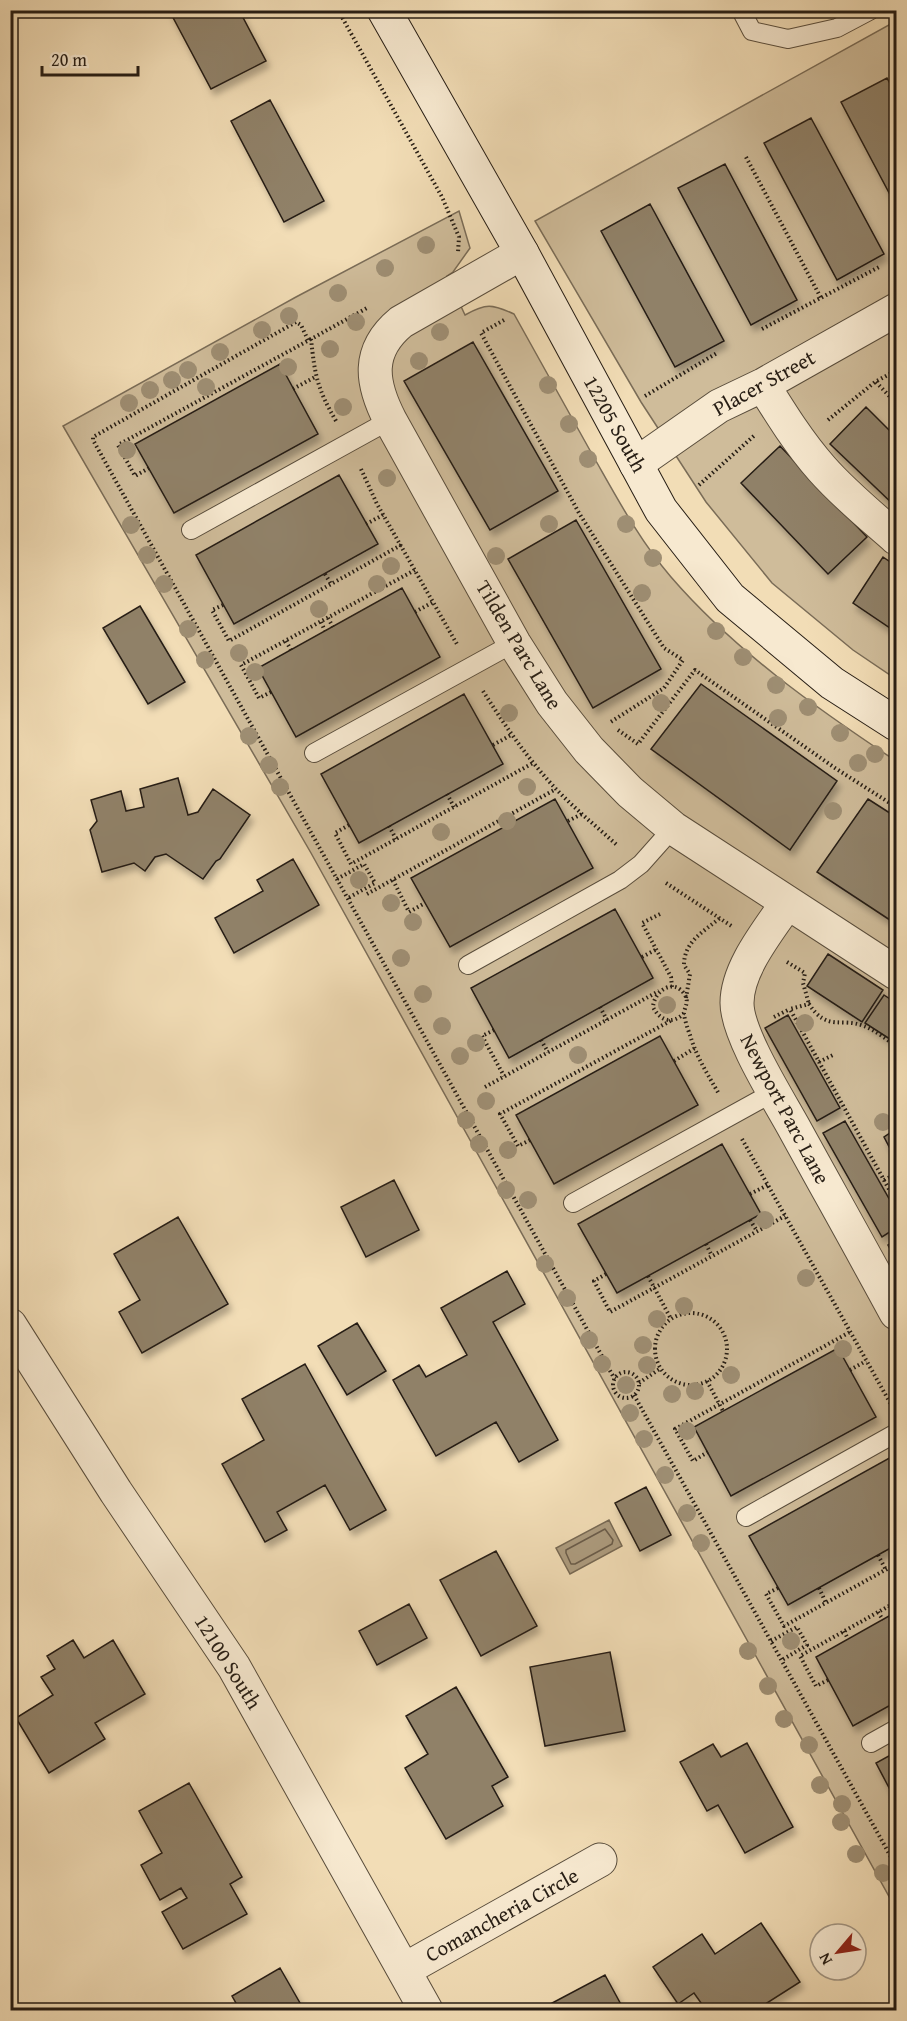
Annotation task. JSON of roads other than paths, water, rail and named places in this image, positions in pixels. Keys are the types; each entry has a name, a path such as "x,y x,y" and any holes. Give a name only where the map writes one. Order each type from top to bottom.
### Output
{"street":[{"name":"12205 South","path":"384,10 522,253 661,510 730,598 832,684 897,724"},
{"name":"Tilden Parc Lane","path":"522,253 401,322 387,334 378,350 375,369 376,386 390,420 514,644 552,703 589,750 630,792 673,828 897,973"},
{"name":"Placer Street","path":"636,464 719,406 763,385 897,310"},
{"path":"763,385 788,426 822,470 858,506 897,538"},
{"name":"Newport Parc Lane","path":"787,903 744,972 739,985 738,1017 743,1032 774,1092 897,1313"},
{"name":"12100 South","path":"10,1325 116,1492 234,1667 426,2010"},
{"name":"Comancheria Circle","path":"404,1970 600,1860"}],"lane":[{"path":"741,10 752,31 788,39 837,28 871,10"},
{"path":"191,530 390,420"},
{"path":"314,753 514,644"},
{"path":"468,965 620,880 641,864 673,828"},
{"path":"573,1203 774,1092"},
{"path":"746,1517 897,1433"},
{"path":"871,1743 897,1729"}],"water":[{"path":"609,1520 622,1546 570,1574 556,1548"}]}
